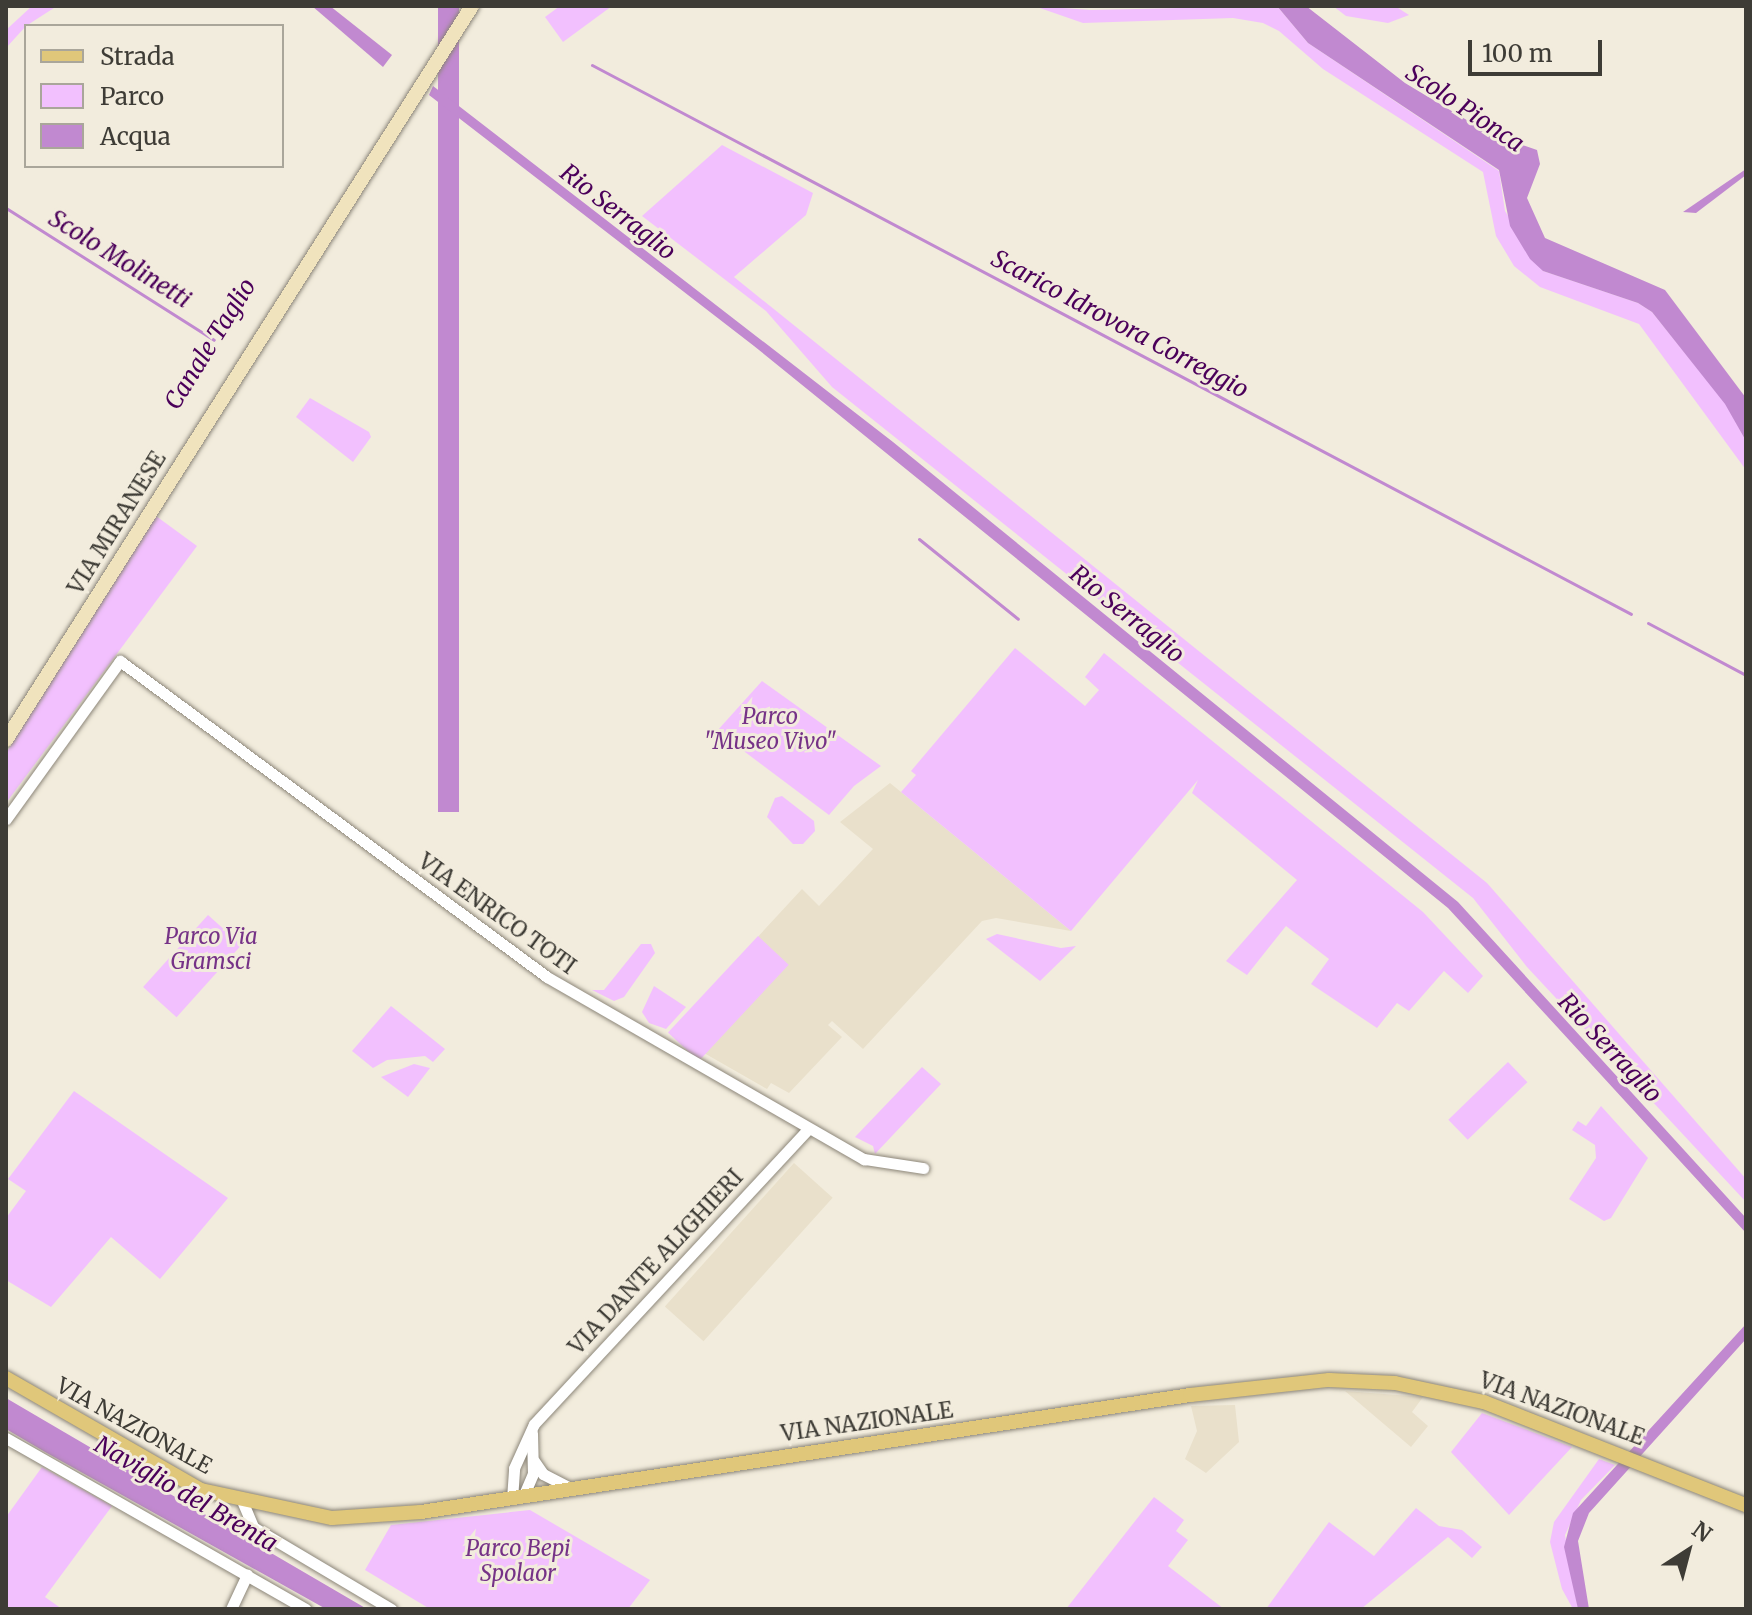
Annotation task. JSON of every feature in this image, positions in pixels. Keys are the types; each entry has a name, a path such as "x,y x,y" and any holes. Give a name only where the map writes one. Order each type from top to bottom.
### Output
{"main road":[{"name":"VIA MIRANESE","path":"6,740 472,6"},
{"name":"VIA NAZIONALE","path":"6,1378 181,1481 243,1503 332,1518 375,1517 518,1498 1309,1381 1395,1383 1464,1396 1616,1452 1746,1505"}],"street":[{"name":"VIA ENRICO TOTI","path":"6,819 120,661 519,959 808,1129 878,1164 923,1168"},
{"name":"VIA DANTE ALIGHIERI","path":"518,1498 514,1468 534,1424 808,1129"},
{"path":"518,1498 533,1474 534,1424"},
{"path":"6,1438 306,1609"},
{"path":"533,1457 543,1474 572,1489"},
{"path":"243,1503 253,1527 391,1609"},
{"path":"231,1609 247,1575"}],"shaded area":[{"path":"890,783 1071,931 996,918 982,921 863,1049 832,1021 828,1025 842,1037 789,1093 771,1083 767,1089 669,1033 802,889 819,906 873,849 840,822"},
{"path":"794,1163 833,1198 704,1341 665,1306"},
{"path":"1345,1391 1423,1397 1412,1412 1428,1426 1411,1447"},
{"path":"1235,1405 1239,1442 1206,1473 1185,1459 1197,1431 1191,1406"}],"green space":[{"path":"32,6 57,6 29,24 24,24 24,28 6,48 6,30"},
{"path":"560,6 612,6 563,42 545,17"},
{"path":"1034,6 1091,10 1277,6 1308,43 1499,171 1505,211 1543,271 1638,303 1652,312 1726,404 1746,441 1746,470 1639,324 1540,287 1514,266 1496,236 1483,172 1323,69 1279,31 1263,23 1233,18 1083,23"},
{"path":"1333,6 1395,6 1409,15 1388,23 1346,16"},
{"path":"722,145 813,193 806,215 734,277 1487,883 1746,1179 1746,1202 1527,967 1473,898 832,387 766,311 642,216"},
{"path":"310,398 369,432 371,437 353,462 296,417"},
{"path":"156,516 197,546 6,803 6,753"},
{"path":"1015,648 1085,706 1099,690 1085,677 1104,653 1423,912 1483,976 1468,993 1444,971 1409,1011 1397,1003 1377,1028 1311,984 1329,959 1286,926 1247,975 1226,961 1297,880 1192,793 1198,780 1071,931 901,792 916,775 911,771"},
{"name":"Parco \"Museo Vivo\"","path":"762,681 881,766 854,786 829,815 717,731"},
{"path":"782,796 814,821 815,831 803,844 793,844 767,817 775,798"},
{"name":"Parco Via Gramsci","path":"208,915 241,945 177,1017 143,987"},
{"path":"997,934 1061,948 1076,946 1040,981 986,939"},
{"path":"758,936 789,965 699,1061 668,1033"},
{"path":"641,944 651,944 655,953 624,997 614,1001 592,990 604,990"},
{"path":"654,986 686,1007 666,1029 649,1023 642,1012"},
{"path":"391,1006 445,1049 433,1062 425,1056 387,1060 373,1068 352,1051"},
{"path":"1508,1062 1527,1082 1468,1140 1448,1120"},
{"path":"414,1064 430,1068 408,1097 381,1077"},
{"path":"922,1067 941,1084 875,1154 873,1146 855,1137"},
{"path":"74,1091 228,1198 160,1279 111,1237 51,1307 6,1280 6,1218 26,1191 8,1179"},
{"path":"1601,1106 1648,1158 1611,1218 1604,1221 1569,1199 1596,1158 1595,1145 1572,1130 1578,1121 1586,1126"},
{"path":"1482,1413 1572,1447 1509,1515 1451,1452"},
{"path":"1599,1459 1615,1465 1581,1500 1565,1535 1578,1609 1573,1609 1562,1589 1550,1542 1554,1522"},
{"path":"42,1467 112,1506 45,1597 62,1609 6,1609 6,1517"},
{"path":"1154,1497 1184,1520 1176,1531 1188,1540 1168,1566 1224,1609 1066,1609"},
{"path":"1416,1508 1439,1526 1462,1530 1482,1547 1472,1558 1448,1537 1361,1609 1266,1609 1329,1522 1374,1556"},
{"name":"Parco Bepi Spolaor","path":"530,1510 650,1580 628,1609 430,1609 365,1570 391,1525"}],"water":[{"path":"312,6 330,6 392,55 383,67"},
{"path":"438,6 459,6 459,812 438,812"},
{"path":"1277,6 1306,6 1405,83 1490,134 1537,150 1540,164 1527,198 1545,238 1665,290 1746,398 1746,441 1725,404 1652,312 1638,303 1543,271 1530,259 1510,226 1499,170 1308,43"},
{"path":"433,86 893,442 1458,902 1746,1218 1746,1233 1448,908 754,346 429,95"},
{"path":"1746,169 1746,175 1696,213 1683,212"},
{"path":"1746,1324 1746,1339 1589,1513 1578,1541 1589,1609 1578,1609 1564,1547 1573,1513"},
{"path":"6,1398 367,1609 326,1609 45,1452 6,1429"}],"waterway":[{"name":"Scarico Idrovora Correggio","path":"592,65 1631,614"},
{"name":"Scolo Molinetti","path":"6,208 214,340"},
{"path":"919,539 1018,619"},
{"name":"Scarico Idrovora Correggio","path":"1648,623 1746,675"}],"water label":[{"name":"Scolo Pionca","path":"1465,108"},
{"name":"Rio Serraglio","path":"618,212"},
{"name":"Canale Taglio","path":"210,344"},
{"name":"Rio Serraglio","path":"1127,614"},
{"name":"Rio Serraglio","path":"1610,1048"},
{"name":"Naviglio del Brenta","path":"186,1494"}]}
